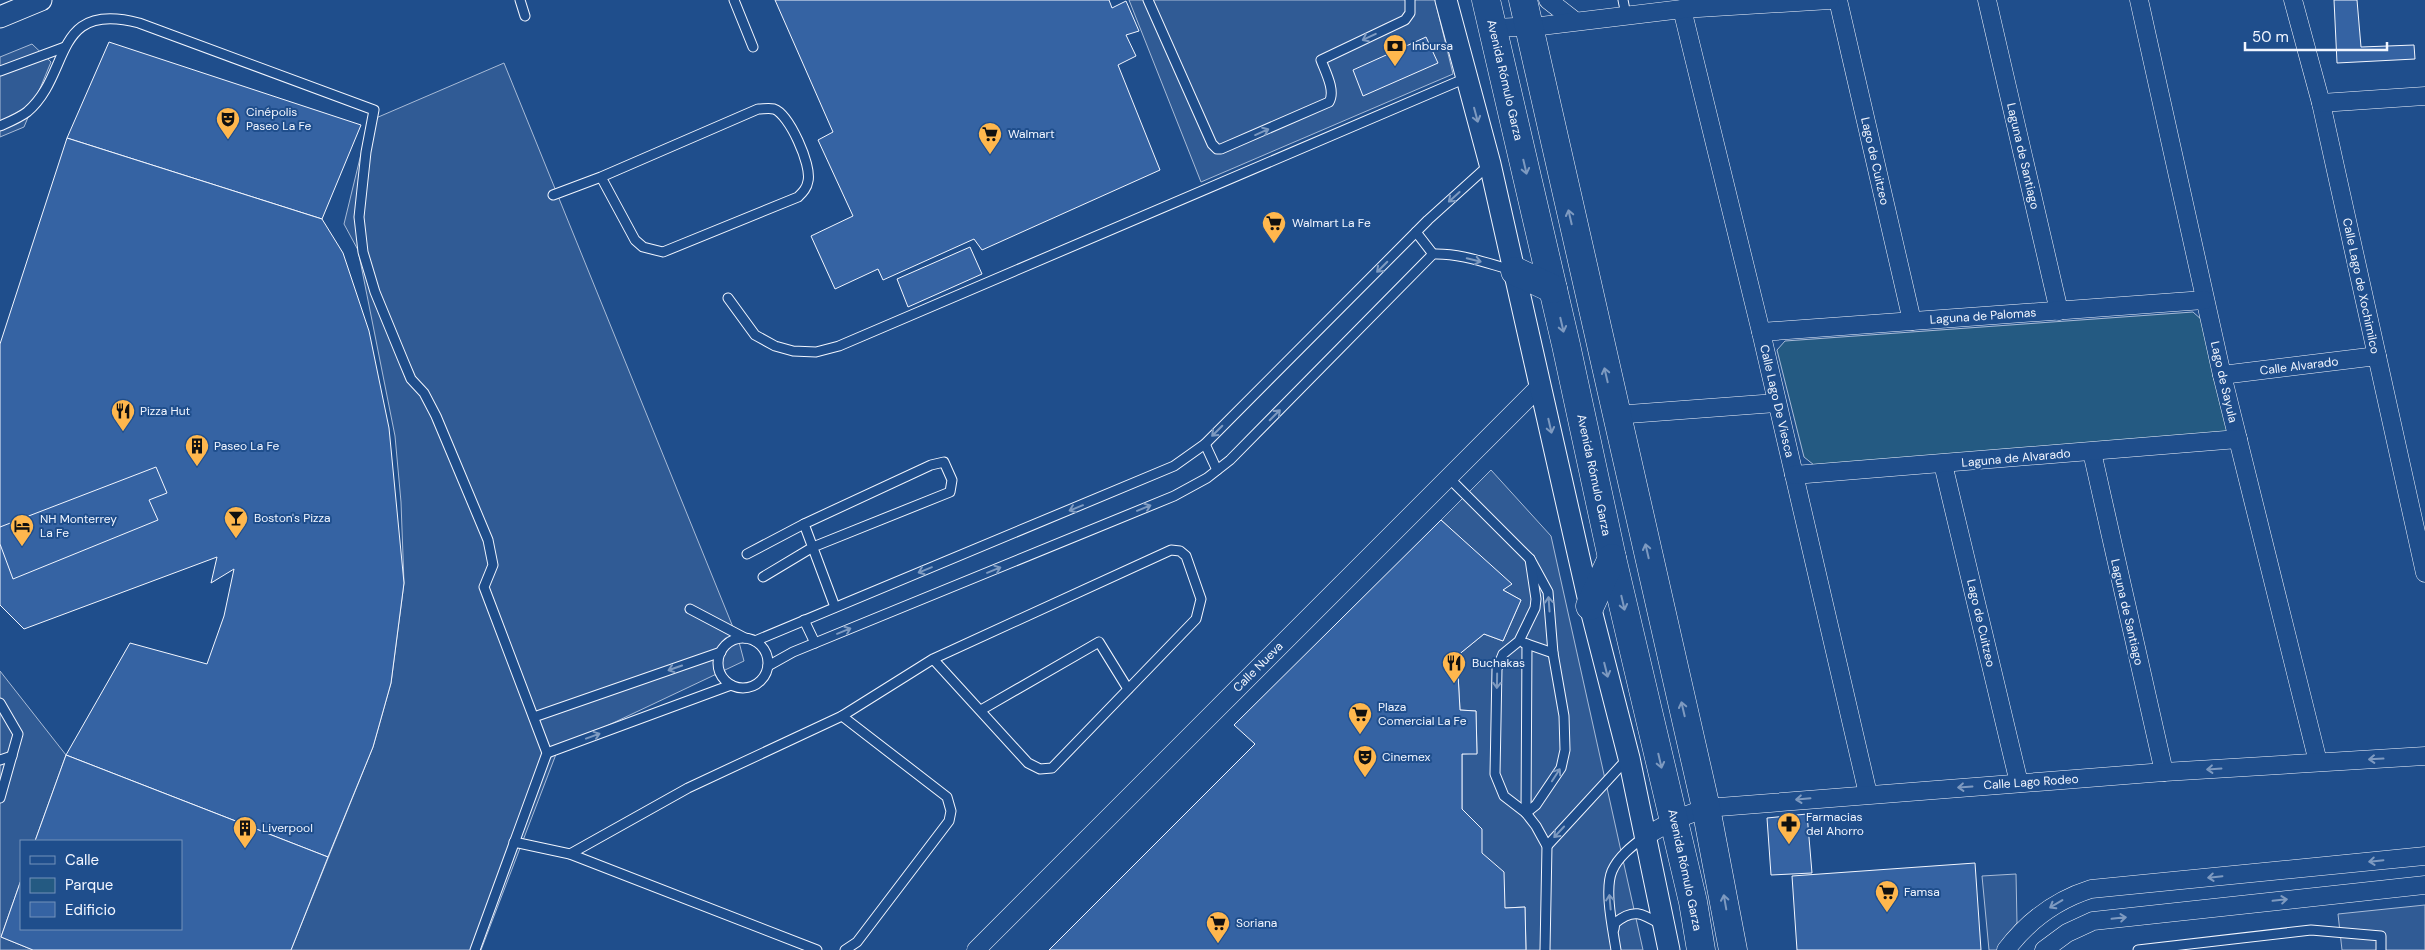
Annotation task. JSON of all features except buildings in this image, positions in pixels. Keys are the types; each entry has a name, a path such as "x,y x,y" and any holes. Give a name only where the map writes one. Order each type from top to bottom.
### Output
{"main road":[{"path":"1523,0 1615,415 1706,808 1733,950"},
{"name":"Avenida Rómulo Garza","path":"1487,8 1553,289 1612,558 1693,902 1702,950"},
{"path":"1514,271 1553,289"},
{"path":"1590,606 1612,558"}],"street":[{"path":"1446,0 1490,164 1590,606 1629,758 1669,950"},
{"path":"1548,0 1575,21"},
{"path":"1487,8 1528,27 1575,21 1624,7 1682,9 1716,4 1830,0"},
{"name":"Lago de Cuitzeo","path":"1838,0 1912,321"},
{"name":"Laguna de Santiago","path":"1987,0 2059,311"},
{"name":"Lago de Sayula","path":"2139,0 2204,300 2318,762"},
{"name":"Calle Lago de Xochimilco","path":"2293,0 2320,103 2425,573"},
{"path":"0,17 33,1"},
{"name":"Calle Lago De Viesca","path":"1682,9 1761,332 1868,794"},
{"path":"2320,103 2425,96"},
{"name":"Laguna de Palomas","path":"1761,332 2204,300"},
{"name":"Calle Alvarado","path":"2222,375 2377,356"},
{"name":"Calle Nueva","path":"976,950 1541,385"},
{"path":"1615,415 1776,403"},
{"name":"Laguna de Alvarado","path":"1794,475 2238,439"},
{"name":"Laguna de Santiago","path":"2092,452 2164,772"},
{"name":"Lago de Cuitzeo","path":"1943,464 2019,783"},
{"name":"Calle Lago Rodeo","path":"1644,837 1674,820 1706,808 2164,772 2425,756"},
{"path":"2006,950 2017,936 2050,907 2068,896 2090,889 2425,856"},
{"path":"2044,950 2067,933 2093,921 2425,885"}],"lane":[{"path":"520,0 525,16"},
{"path":"734,0 753,48"},
{"path":"1148,0 1212,144 1217,149 1224,148 1329,102 1332,95 1321,60 1405,20 1410,13 1410,0"},
{"path":"0,126 28,111 37,101 65,47 74,34 89,20 104,16 119,17 374,110 366,152 359,217 363,252 375,292 403,360 412,379 424,393 436,416 488,540 493,566 484,587 547,753 475,950"},
{"path":"0,72 65,47"},
{"path":"728,298 755,334 775,346 793,351 816,352 839,346 1466,78"},
{"path":"554,195 766,108 774,109 786,119 809,170 805,190 798,197 663,252 643,247 635,240 601,177"},
{"path":"755,641 1174,466 1204,444 1416,232 1490,164"},
{"path":"1416,232 1433,254"},
{"path":"768,666 815,643 1174,496 1218,470 1433,254 1472,258 1514,271"},
{"path":"1204,444 1218,470"},
{"path":"747,554 804,524 931,465 944,462 952,480 950,492 813,547 763,577"},
{"path":"1448,476 1530,559 1548,592 1553,653 1564,716 1566,750 1561,768 1536,805 1526,813"},
{"path":"804,524 836,606"},
{"path":"570,854 688,788 842,716 933,659 1171,550 1180,551 1186,556 1201,599 1200,611 1196,619 1052,768 1040,769 1028,763 933,659"},
{"path":"1526,813 1523,642 1535,608 1536,599 1530,559"},
{"path":"690,609 745,638 755,641 762,647 767,656 768,666 765,675 759,683 741,688 731,685 724,679 719,671 718,661 721,652 727,644 736,639 745,638"},
{"path":"804,620 815,643"},
{"path":"981,710 1099,642 1128,689"},
{"path":"1523,642 1553,653"},
{"path":"1523,642 1503,654 1497,669 1496,774 1504,796 1526,813 1536,826 1546,846 1545,950"},
{"path":"534,717 721,652"},
{"path":"547,753 731,685"},
{"path":"0,703 18,734 0,798"},
{"path":"842,716 947,797 951,811 948,821 903,882 857,942 845,950"},
{"path":"0,760 12,756"},
{"path":"1546,846 1629,758"},
{"path":"1616,950 1609,894 1611,872 1625,852 1644,837"},
{"path":"514,842 570,854 817,950"},
{"path":"1613,932 1615,923 1630,914 1646,915 1665,927"},
{"path":"2138,950 2311,930 2381,936 2381,950"}],"green space":[{"path":"2193,312 2202,320 2230,427 2221,436 1814,465 1804,457 1777,350 1785,341"}],"shaded area":[{"path":"1129,0 1435,0 1453,74 1201,182"},
{"path":"32,44 51,62 24,127 0,137 0,57"},
{"path":"504,63 739,642 744,661 558,749 481,950 291,950 373,747 391,683 404,583 401,502 395,436 358,250 344,224 369,121"},
{"path":"1491,470 1551,536 1643,950 1526,950 1525,907 1505,908 1462,809 1462,754 1477,753 1476,711 1460,710 1457,656 1484,634 1503,641 1521,600 1503,590 1511,584 1441,520"},
{"path":"0,671 66,755 35,840 20,840 20,883 1,937 33,950 0,950"},
{"path":"2016,874 2017,923 1999,950 1989,950 1982,876"},
{"path":"2425,905 2425,950 2342,950 2338,914"}],"place":[{"name":"Inbursa","path":"1395,67"},
{"name":"Cinépolis Paseo La Fe","path":"228,140"},
{"name":"Walmart","path":"990,155"},
{"name":"Walmart La Fe","path":"1274,244"},
{"name":"Pizza Hut","path":"123,432"},
{"name":"Paseo La Fe","path":"197,467"},
{"name":"Boston's Pizza","path":"236,539"},
{"name":"NH Monterrey La Fe","path":"22,547"},
{"name":"Buchakas","path":"1454,684"},
{"name":"Plaza Comercial La Fe","path":"1360,735"},
{"name":"Cinemex","path":"1365,778"},
{"name":"Farmacias del Ahorro","path":"1789,845"},
{"name":"Liverpool","path":"245,849"},
{"name":"Famsa","path":"1887,913"},
{"name":"Soriana","path":"1218,944"}]}
